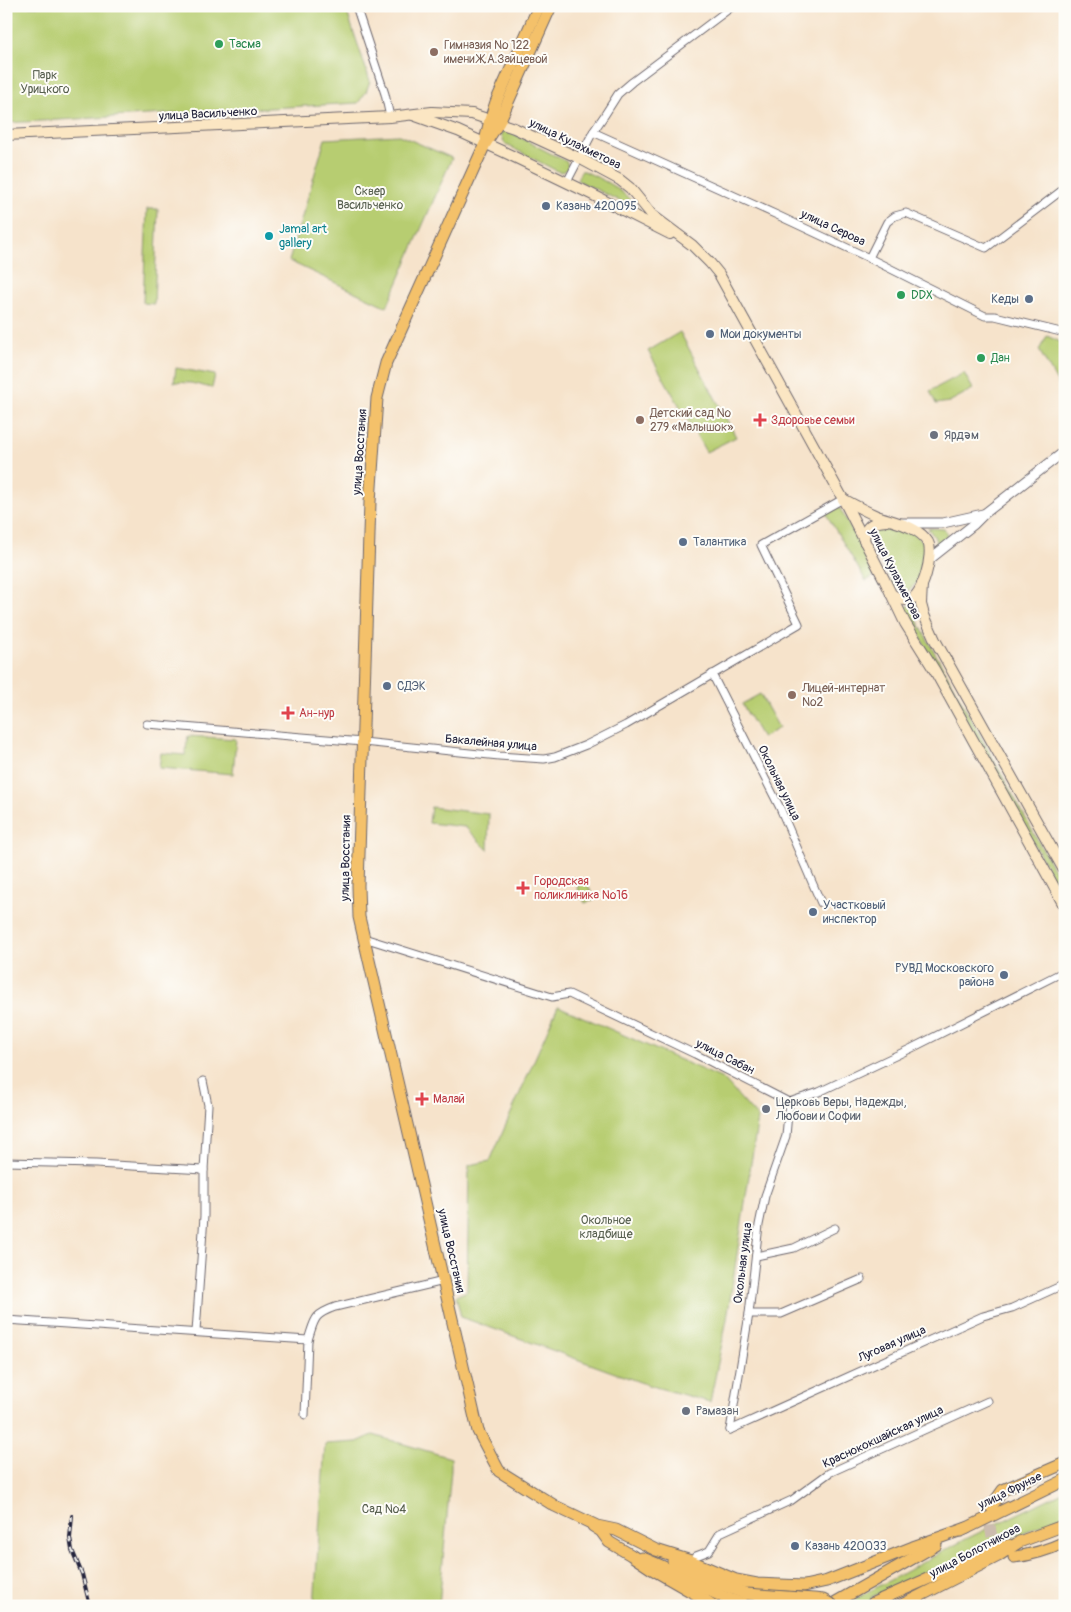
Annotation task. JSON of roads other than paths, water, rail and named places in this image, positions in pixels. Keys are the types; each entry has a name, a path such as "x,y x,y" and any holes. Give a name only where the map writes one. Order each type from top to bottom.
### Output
{"main road":[{"name":"улица Восстания","path":"539,6 494,121 386,363 377,398 370,502 358,887 359,917 478,1431 499,1470 555,1506 601,1531 609,1542 631,1555"},
{"name":"улица Восстания","path":"494,121 551,6"},
{"name":"улица Васильченко","path":"6,135 390,117 432,112 472,114 494,121"},
{"name":"улица Васильченко","path":"410,114 458,131 484,144"},
{"name":"улица Кулахметова","path":"494,121 579,158 625,184 652,215 703,254 719,274 843,499 905,623 935,671 1065,906"},
{"name":"улица Кулахметова","path":"484,144 567,182 703,254"},
{"path":"843,499 921,534 928,543 930,558 916,596 909,600 891,594"},
{"path":"864,542 865,533 873,523 896,522"},
{"name":"улица Кулахметова","path":"922,584 921,604 935,640 1065,872"},
{"path":"991,1507 1003,1490 1065,1463"},
{"name":"улица Фрунзе","path":"967,1528 1065,1480"},
{"name":"улица Восстания","path":"590,1524 616,1530 656,1550 691,1560 736,1580 757,1584 804,1586 827,1581 967,1528"},
{"name":"улица Болотникова","path":"900,1606 998,1556 1020,1542 1065,1525"},
{"path":"829,1606 967,1528"},
{"path":"873,1603 993,1550 1020,1542"},
{"path":"1014,1557 1044,1552 1065,1542"},
{"path":"656,1550 717,1583 747,1594 823,1600 834,1606"},
{"path":"631,1555 714,1606"},
{"path":"631,1555 655,1562 724,1596 754,1606"}],"street":[{"path":"356,6 385,94 390,117"},
{"path":"567,182 593,132 618,94 733,6"},
{"name":"улица Серова","path":"593,132 869,258 985,316 995,316 1065,333"},
{"path":"869,258 887,222 895,216 906,213 986,248 1065,188"},
{"path":"930,558 973,526 984,514 1065,451"},
{"name":"Бакалейная улица","path":"148,724 362,742 499,756 544,759 555,757 586,745 626,725 799,624 761,545 843,499"},
{"path":"896,522 943,523 984,514"},
{"name":"Окольная улица","path":"712,674 780,808 821,903"},
{"name":"улица Сабан","path":"364,938 552,997 569,994 695,1054 789,1102"},
{"path":"789,1102 819,1092 912,1048 1065,971"},
{"path":"196,1332 204,1216 204,1170 208,1104 203,1081"},
{"name":"Окольная улица","path":"730,1430 749,1314 758,1225 765,1196 786,1136 789,1102"},
{"path":"6,1162 96,1164 204,1170"},
{"path":"756,1256 794,1248 835,1228"},
{"path":"749,1314 781,1314 862,1279"},
{"path":"305,1415 308,1340 315,1318 320,1313 335,1307 444,1281"},
{"name":"Луговая улица","path":"730,1430 983,1316 1012,1308 1065,1284"},
{"path":"6,1320 308,1340"},
{"name":"Краснококшайская улица","path":"691,1560 709,1550 720,1533 792,1500 829,1473 988,1401"}],"tunnel":[{"path":"991,1509 991,1534 996,1544 1005,1552"}],"railway":[{"path":"72,1516 70,1538 72,1550 82,1574 90,1606"}],"place":[{"name":"Тасма","path":"219,44"},
{"name":"Гимназия № 122 имени Ж.А.Зайцевой","path":"434,52"},
{"name":"Казань 420095","path":"546,206"},
{"name":"Jamal art gallery","path":"269,236"},
{"name":"DDX","path":"901,295"},
{"name":"Кеды","path":"1029,299"},
{"name":"Мои документы","path":"710,334"},
{"name":"Дан","path":"981,358"},
{"name":"Детский сад № 279 «Малышок»","path":"640,420"},
{"name":"Здоровье семьи","path":"760,420"},
{"name":"Ярдәм","path":"934,435"},
{"name":"Талантика","path":"683,542"},
{"name":"СДЭК","path":"387,686"},
{"name":"Лицей-интернат №2","path":"792,695"},
{"name":"Ан-нур","path":"288,713"},
{"name":"Городская поликлиника №16","path":"523,888"},
{"name":"Участковый инспектор","path":"813,912"},
{"name":"РУВД Московского района","path":"1004,975"},
{"name":"Малай","path":"422,1099"},
{"name":"Церковь Веры, Надежды, Любови и Софии","path":"766,1109"},
{"name":"Рамазан","path":"686,1411"},
{"name":"Казань 420033","path":"795,1546"}],"park label":[{"name":"Парк Урицкого","path":"45,82"},
{"name":"Сквер Васильченко","path":"370,198"},
{"name":"Окольное кладбище","path":"606,1227"},
{"name":"Сад №4","path":"384,1509"}]}
